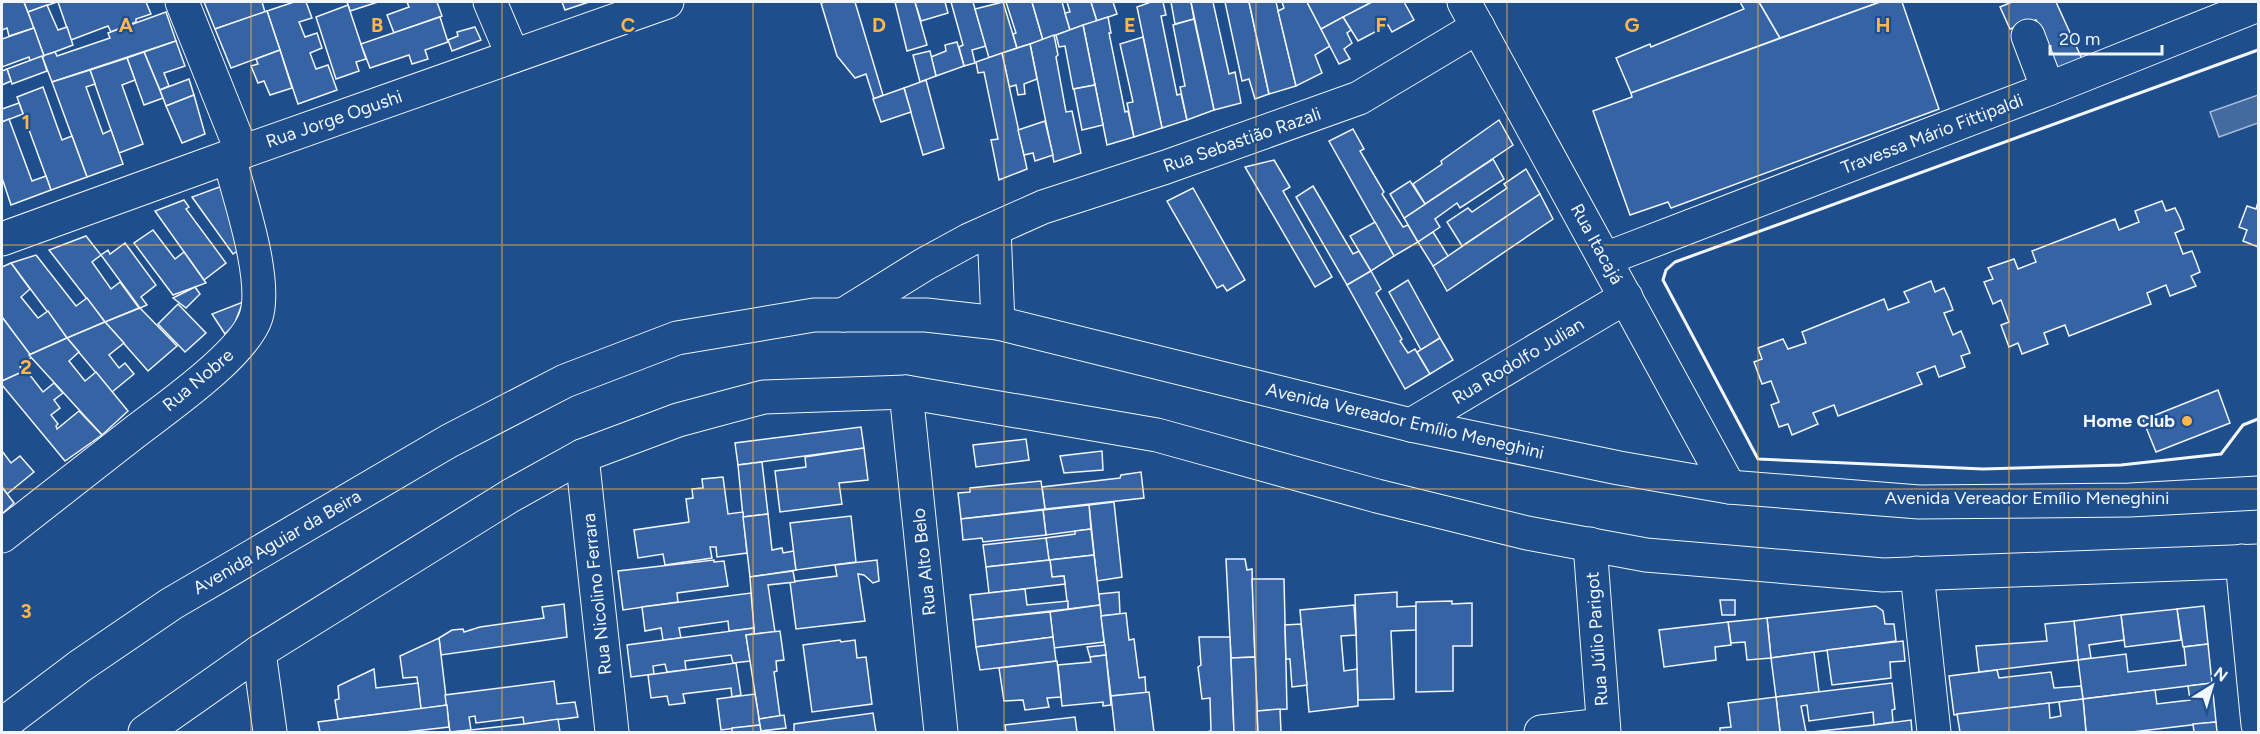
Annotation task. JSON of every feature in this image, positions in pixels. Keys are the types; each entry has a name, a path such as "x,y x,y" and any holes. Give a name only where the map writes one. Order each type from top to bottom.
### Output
{"street":[{"name":"Rua Nobre","path":"2,536 205,377 244,340 256,317 259,285 235,154 182,2"},
{"path":"490,2 513,56"},
{"name":"Rua Jorge Ogushi","path":"2,239 235,154 667,2"},
{"name":"Travessa Mário Fittipaldi","path":"1605,259 2048,89 2259,5"},
{"name":"Rua Sebastião Razali","path":"843,315 925,264 969,240 1043,207 1198,156 1359,98 1471,14"},
{"name":"Rua Itacajá","path":"1471,14 1729,487"},
{"path":"2028,36 2048,89"},
{"path":"994,229 998,323"},
{"name":"Rua Rodolfo Julian","path":"1411,425 1626,297"},
{"name":"Avenida Vereador Emílio Meneghini","path":"565,381 677,338 814,315 926,315 998,323 1411,425 1618,468 1729,487 1919,502 2130,500 2259,493"},
{"name":"Avenida Aguiar da Beira","path":"2,725 80,666 171,604 449,441 565,381"},
{"path":"145,732 259,652 510,496 582,456 678,420 764,397 906,392 1157,435 1527,533 1658,556 1883,574 2250,561 2259,725"},
{"name":"Rua Alto Belo","path":"906,392 941,732"},
{"name":"Rua Nicolino Ferrara","path":"582,456 612,732"},
{"name":"Rua Júlio Parigot","path":"1590,544 1603,729"},
{"path":"1917,573 1934,732"},
{"path":"259,652 270,732"},
{"path":"1541,732 1603,729"}],"water":[{"path":"2258,95 2258,123 2219,137 2210,112"}],"building":[{"path":"24,2 34,28 9,36 7,28 2,30 2,3"},
{"path":"24,2 57,2 28,12"},
{"path":"58,2 146,2 151,14 111,32 108,26 71,40"},
{"path":"204,2 262,2 265,12 215,29"},
{"path":"294,2 306,2 312,18 299,22 305,37 317,33 322,48 310,53 316,69 328,65 337,90 298,104 267,11"},
{"path":"347,2 378,2 350,11"},
{"path":"407,2 437,2 442,16 394,33 387,15 409,7"},
{"path":"562,2 589,2 565,10"},
{"path":"855,2 883,95 874,99 866,74 855,78 837,56 821,3"},
{"path":"895,2 915,2 927,45 907,51"},
{"path":"915,2 945,2 948,13 921,21"},
{"path":"951,2 973,2 986,46 972,50 975,63 964,66 959,47 963,45"},
{"path":"1003,2 1017,48 989,58 975,9"},
{"path":"1006,2 1032,2 1043,40 1017,48 1013,34 1016,33"},
{"path":"1032,2 1062,2 1070,30 1043,40"},
{"path":"1067,2 1091,2 1097,21 1070,30 1065,13 1070,12"},
{"path":"1091,2 1113,2 1117,14 1097,21"},
{"path":"1151,2 1163,2 1166,15 1161,16 1177,95 1181,94 1187,120 1162,128 1137,7"},
{"path":"1171,2 1191,2 1194,19 1175,24"},
{"path":"1191,2 1213,2 1229,74 1235,72 1241,103 1214,110"},
{"path":"1225,2 1249,2 1269,94 1255,99 1249,79 1242,81"},
{"path":"1249,2 1276,2 1296,86 1269,94"},
{"path":"1282,2 1307,2 1330,46 1315,55 1322,73 1296,86 1278,11 1284,8"},
{"path":"1307,2 1372,2 1321,29"},
{"path":"1372,2 1404,2 1414,20 1392,32 1388,25 1358,41 1343,17"},
{"path":"1740,2 1759,2 1780,38 1631,93 1616,58 1650,44 1651,47 1744,9"},
{"path":"1759,2 1880,2 1780,38"},
{"path":"1880,2 1902,2 1939,109 1671,208 1668,202 1630,215 1593,111 1632,97 1631,93"},
{"path":"2012,2 2056,2 2082,59 2058,68 2036,20 2010,29 2000,7"},
{"path":"47,5 58,30 67,27 73,45 44,56 28,12"},
{"path":"348,5 366,59 356,62 359,71 336,79 316,17"},
{"path":"267,11 280,50 231,68 215,29"},
{"path":"166,12 176,41 52,82 42,56 55,52 57,56 110,38 108,33"},
{"path":"440,17 448,42 425,50 428,59 412,64 409,55 370,68 361,44"},
{"path":"1108,17 1111,33 1109,33 1125,112 1128,111 1134,137 1107,145 1083,25"},
{"path":"1343,17 1351,30 1347,33 1352,43 1344,49 1350,59 1339,64 1321,29"},
{"path":"1194,19 1214,110 1187,120 1180,87 1185,86 1173,25"},
{"path":"1083,25 1095,85 1073,89 1065,46 1059,47 1056,35"},
{"path":"475,27 481,40 452,51 448,40 458,36 457,32"},
{"path":"34,28 44,56 30,61 29,57 2,67 2,39"},
{"path":"1054,35 1066,112 1072,111 1081,153 1054,162 1030,44"},
{"path":"1143,37 1162,128 1134,137 1127,103 1133,102 1120,44"},
{"path":"176,41 185,66 164,73 169,86 160,90 144,52"},
{"path":"957,42 964,66 936,76 931,57 946,51 945,45"},
{"path":"1030,44 1037,79 1024,84 1025,94 1018,95 1016,85 1009,87 1002,53"},
{"path":"280,50 292,88 270,95 264,81 258,83 251,66 258,64 256,59"},
{"path":"930,51 936,76 920,82 913,55"},
{"path":"144,52 163,98 144,105 127,58"},
{"path":"1002,53 1027,169 999,180 991,140 998,139 984,72 978,73 976,62"},
{"path":"42,56 47,71 12,84 7,69"},
{"path":"127,58 135,80 122,85 143,144 119,153 90,70"},
{"path":"7,69 11,81 2,85 2,71"},
{"path":"90,70 95,84 86,87 103,134 111,130 123,164 87,177 52,82"},
{"path":"189,79 194,95 166,106 160,90"},
{"path":"926,80 944,148 923,155 904,88"},
{"path":"1095,85 1103,125 1082,130 1074,89"},
{"path":"43,87 62,140 72,136 87,177 51,190 17,97"},
{"path":"904,88 911,112 881,122 873,99"},
{"path":"194,95 205,134 182,143 166,106"},
{"path":"19,103 23,114 2,122 2,109"},
{"path":"9,119 32,181 46,176 51,190 11,205 2,178 2,122"},
{"path":"1499,120 1513,145 1425,204 1413,184"},
{"path":"1045,121 1053,155 1035,161 1033,153 1024,155 1018,130"},
{"path":"1353,129 1364,149 1360,151 1384,192 1382,194 1403,227 1408,225 1418,242 1394,256 1329,141"},
{"path":"1493,159 1504,179 1460,208 1457,203 1435,219 1440,227 1418,242 1404,218"},
{"path":"1274,160 1290,187 1283,191 1332,277 1315,287 1245,167"},
{"path":"1526,169 1540,194 1462,246 1447,222 1468,208 1472,212 1507,188 1504,184"},
{"path":"1410,181 1425,204 1404,218 1390,194"},
{"path":"225,185 243,247 233,254 192,197"},
{"path":"1313,186 1353,254 1359,251 1371,271 1347,285 1296,197"},
{"path":"1193,188 1245,280 1227,291 1223,285 1217,288 1167,201"},
{"path":"1540,194 1553,219 1447,291 1433,266"},
{"path":"184,200 189,207 186,209 226,263 204,280 155,211"},
{"path":"2162,201 2166,211 2175,208 2180,218 2184,229 2175,233 2183,254 2192,251 2196,261 2200,272 2191,276 2196,286 2170,296 2166,285 2147,293 2151,304 2069,336 2065,325 2044,333 2048,344 2022,354 2018,343 2009,347 2001,325 2009,322 2001,300 1993,304 1984,282 1993,279 1988,268 2014,259 2018,269 2036,262 2032,251 2115,219 2119,230 2139,222 2135,211"},
{"path":"2258,202 2258,247 2243,241 2247,230 2239,227 2247,206 2256,209"},
{"path":"1375,222 1394,256 1371,271 1350,236"},
{"path":"153,230 175,259 184,252 206,283 173,295 134,243"},
{"path":"1433,232 1448,256 1433,266 1418,242"},
{"path":"86,236 101,255 92,262 111,289 120,282 139,308 105,322 49,250"},
{"path":"125,243 156,285 141,297 147,305 140,308 101,255 108,250 110,254"},
{"path":"36,255 76,306 87,298 105,322 67,338 11,263"},
{"path":"11,263 30,289 21,297 38,318 48,311 67,338 29,355 2,317 2,267"},
{"path":"1371,271 1381,289 1376,293 1402,339 1400,341 1408,353 1415,349 1430,374 1405,389 1347,285"},
{"path":"1408,280 1440,338 1421,350 1389,292"},
{"path":"1931,281 1935,292 1944,288 1949,299 1953,310 1944,313 1953,335 1961,331 1970,353 1961,356 1965,367 1939,377 1935,366 1917,373 1922,384 1838,416 1834,405 1813,413 1818,424 1792,435 1788,424 1779,427 1771,405 1779,402 1771,381 1762,384 1754,362 1762,359 1758,348 1783,339 1788,349 1806,343 1802,332 1884,299 1888,310 1909,302 1904,292"},
{"path":"195,287 200,294 186,308 173,298"},
{"path":"243,302 234,325 225,334 212,314"},
{"path":"178,304 206,333 185,352 158,324"},
{"path":"140,308 177,346 148,371 105,322"},
{"path":"2,317 32,357 20,367 23,372 2,381"},
{"path":"105,322 124,343 109,355 119,368 125,363 134,374 112,392 67,338"},
{"path":"67,338 79,352 69,361 85,381 96,372 128,411 102,435 29,355"},
{"path":"1440,338 1453,360 1430,374 1417,352"},
{"path":"26,370 43,392 54,383 63,393 54,400 60,408 51,415 58,424 57,429 79,411 102,435 65,461 2,385 2,381"},
{"name":"Home Club","path":"2218,390 2230,423 2156,452 2143,420"},
{"path":"861,427 864,448 738,465 735,443"},
{"path":"1026,439 1029,460 976,467 973,445"},
{"path":"864,448 868,480 839,483 842,504 780,512 775,471 806,467 805,457"},
{"path":"2,451 11,463 20,456 34,472 7,494 2,487"},
{"path":"1102,451 1103,470 1064,473 1060,456"},
{"path":"762,462 768,514 743,517 738,465"},
{"path":"1141,472 1144,498 1045,509 1042,487 1120,478 1121,475"},
{"path":"723,477 728,514 743,512 747,553 717,557 716,547 710,547 712,558 665,565 663,554 638,558 634,530 689,522 686,499 693,498 692,489 703,488 702,479"},
{"path":"1041,481 1045,509 961,519 958,493 970,492 970,488"},
{"path":"2,487 14,503 2,514"},
{"path":"1114,502 1122,577 1097,581 1089,505"},
{"path":"1089,505 1091,529 1046,535 1043,510"},
{"path":"1043,510 1046,535 983,542 982,538 963,540 961,519"},
{"path":"768,514 772,550 782,548 783,553 794,551 796,570 750,577 743,517"},
{"path":"851,516 856,562 796,570 790,523"},
{"path":"1091,529 1094,555 1049,560 1046,538"},
{"path":"1046,538 1049,560 986,567 983,545"},
{"path":"1094,555 1100,605 1068,609 1064,576 1052,577 1050,560"},
{"path":"1226,559 1245,559 1247,570 1252,569 1255,657 1231,658"},
{"path":"714,560 714,562 724,561 728,586 677,593 678,602 623,610 618,571"},
{"path":"877,560 879,581 873,583 864,575 858,574 865,621 796,629 790,582 837,576 835,565"},
{"path":"1050,560 1052,577 1064,576 1065,584 989,593 986,567"},
{"path":"793,571 795,582 768,585 775,632 754,634 750,577"},
{"path":"1252,579 1284,579 1287,709 1257,711"},
{"path":"1025,589 1027,605 1068,601 1068,609 973,620 970,595"},
{"path":"1119,592 1120,614 1101,616 1099,594"},
{"path":"1397,592 1397,607 1416,606 1416,630 1391,631 1394,699 1358,700 1355,595"},
{"path":"751,593 754,628 729,631 728,621 679,628 681,638 663,640 661,628 645,631 642,607"},
{"path":"1720,600 1735,600 1735,615 1722,615"},
{"path":"1452,601 1452,604 1472,603 1472,646 1453,646 1453,691 1416,692 1416,602"},
{"path":"564,604 567,637 441,655 439,638 452,630 463,629 464,632 480,627 544,618 542,607"},
{"path":"1100,605 1104,642 1054,648 1050,612"},
{"path":"1354,605 1356,635 1341,636 1344,671 1357,669 1358,706 1309,712 1300,610"},
{"path":"1876,606 1883,611 1885,624 1894,624 1896,641 1771,658 1767,618"},
{"path":"2204,606 2208,644 2183,647 2177,609"},
{"path":"2177,609 2181,640 2125,647 2121,615"},
{"path":"1050,612 1053,637 976,647 973,620"},
{"path":"1126,613 1129,640 1134,639 1139,678 1145,677 1146,693 1111,696 1101,616"},
{"path":"2121,615 2124,640 2089,645 2091,658 2078,660 2074,621"},
{"path":"1767,618 1771,658 1747,660 1745,642 1731,643 1728,622"},
{"path":"2074,621 2078,660 1979,672 1976,646 2047,641 2045,624"},
{"path":"1728,622 1731,645 1715,647 1716,660 1664,667 1659,630"},
{"path":"1301,624 1307,685 1292,687 1290,659 1286,659 1285,625"},
{"path":"754,628 754,634 746,635 750,661 733,663 731,655 685,661 686,670 667,672 665,664 653,666 654,674 631,677 627,645"},
{"path":"780,631 784,660 776,661 777,671 774,672 780,716 759,719 746,635"},
{"path":"1053,637 1056,661 980,670 976,647"},
{"path":"1199,637 1230,637 1234,732 1206,732 1211,731 1210,698 1202,699 1198,667 1201,665"},
{"path":"439,638 447,705 421,709 417,677 403,678 400,656"},
{"path":"840,640 841,642 855,640 857,658 866,657 872,704 812,712 803,645"},
{"path":"1903,641 1905,661 1890,662 1891,678 1832,685 1827,650"},
{"path":"2208,644 2212,683 2083,699 2078,660 2126,654 2128,672 2186,665 2184,647"},
{"path":"1105,645 1106,655 1090,657 1087,647"},
{"path":"1814,652 1819,692 1776,697 1771,658"},
{"path":"1106,655 1111,705 1103,706 1103,702 1062,706 1058,665 1091,662 1090,657"},
{"path":"1255,657 1258,732 1234,732 1231,658"},
{"path":"1057,661 1061,697 1047,698 1049,707 1025,710 1023,700 1004,701 999,668"},
{"path":"736,663 741,695 732,697 731,688 683,694 685,703 669,705 667,696 651,698 648,675"},
{"path":"374,669 376,688 418,683 421,709 338,719 335,700 339,699 338,686"},
{"path":"1997,670 1999,678 2051,672 2054,688 2081,686 2083,699 1954,715 1949,676"},
{"path":"554,681 557,704 575,702 578,717 524,724 523,717 476,723 475,716 469,717 471,730 450,732 445,695"},
{"path":"1892,683 1895,709 1892,710 1893,722 1874,725 1873,712 1809,721 1807,705 1801,706 1806,732 1780,732 1776,697"},
{"path":"2212,683 2216,722 2132,732 2086,732 2083,699 2155,690 2157,704 2190,700 2188,686"},
{"path":"1149,692 1154,732 1115,732 1111,696"},
{"path":"755,694 760,725 721,730 717,699"},
{"path":"1776,697 1780,732 1720,732 1720,728 1731,727 1728,703"},
{"path":"2083,699 2086,732 1960,732 1957,714 2049,703 2050,718 2061,716 2059,702"},
{"path":"447,705 449,727 405,732 320,732 318,722"},
{"path":"1280,709 1281,732 1258,732 1257,711"},
{"path":"873,713 876,732 794,732 794,724"},
{"path":"784,715 786,728 761,731 759,719"},
{"path":"1075,717 1077,732 1006,732 1005,725"},
{"path":"558,719 560,732 453,732 524,724"},
{"path":"1911,720 1912,732 1812,732 1874,725"},
{"path":"2216,722 2217,732 2194,732 2193,724"},
{"path":"760,725 761,732 732,732 732,728"}],"wall":[{"path":"2258,50 1675,262 1666,270 1663,280 1758,459 1983,469 2121,465 2221,454 2243,425 2258,419"}],"place":[{"name":"Home Club","path":"2187,421"}]}
